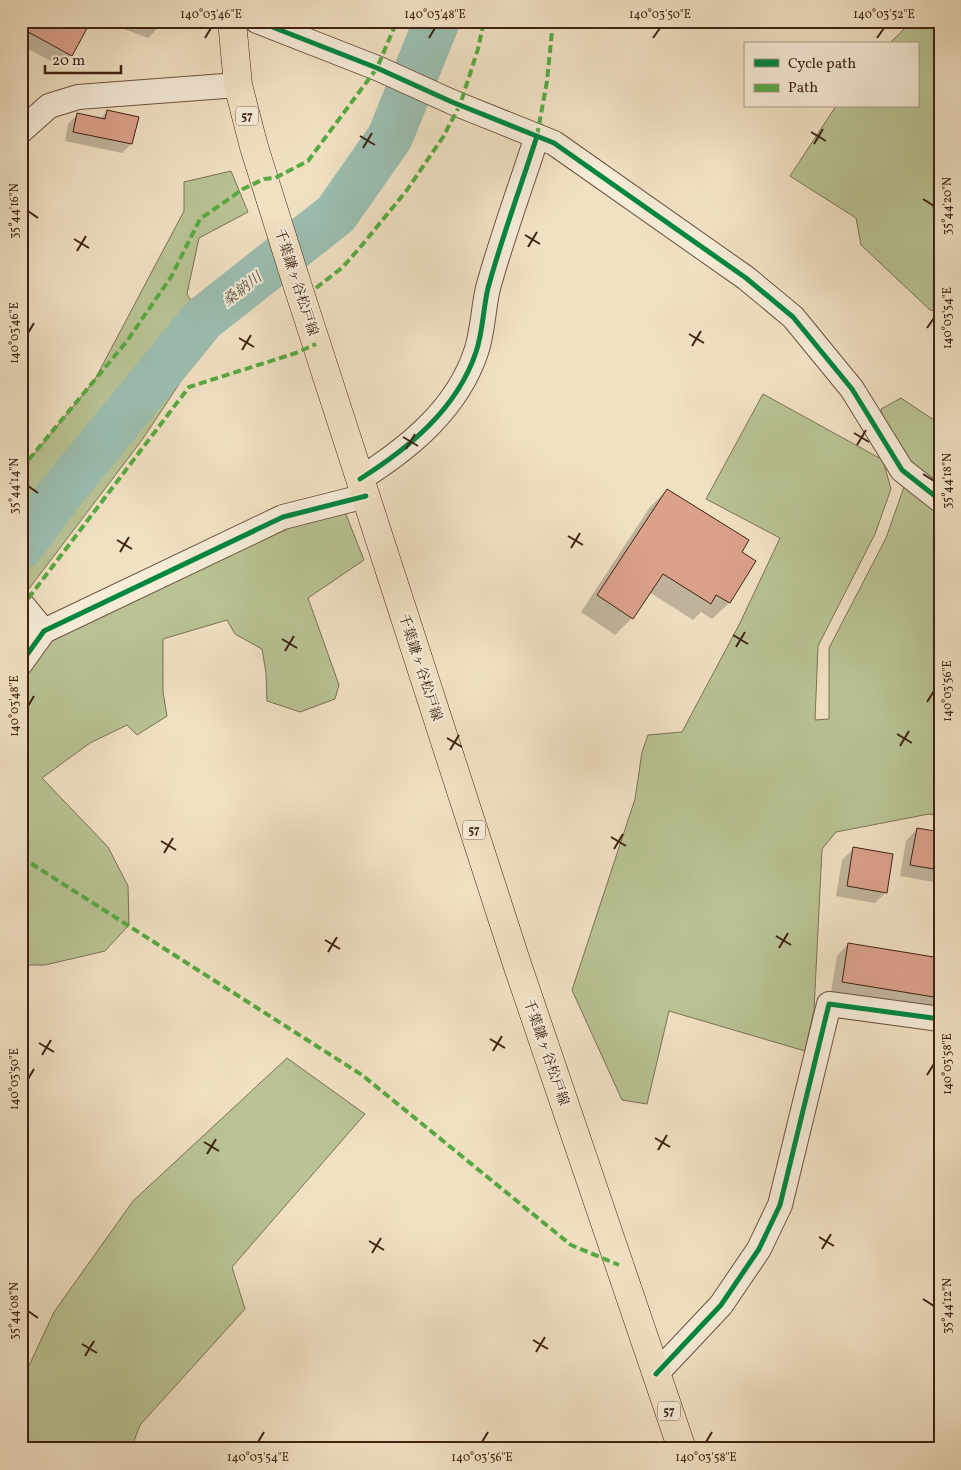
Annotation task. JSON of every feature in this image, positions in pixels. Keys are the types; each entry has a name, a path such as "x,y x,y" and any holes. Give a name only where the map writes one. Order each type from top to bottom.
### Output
{"main road":[{"name":"千葉鎌ヶ谷松戸線","path":"232,21 238,85 273,209 517,964 682,1449"}],"street":[{"path":"257,21 377,68 452,102 554,143 746,278 793,317 852,389 902,470 940,500"},
{"path":"21,131 49,106 78,97 238,85"},
{"path":"21,663 44,631 283,517 363,487 435,421 464,379 476,351 488,289 537,136"},
{"path":"21,603 44,631"},
{"path":"656,1374 721,1305 759,1249 780,1205 829,1004 940,1018"}],"green space":[{"path":"912,21 940,21 940,164 933,207 940,234 940,312 930,310 861,245 856,218 790,176 835,108 918,108 918,42 891,42"},
{"path":"231,171 248,212 199,238 187,294 203,319 207,342 142,440 25,594 21,589 21,470 94,381 184,211 184,182"},
{"path":"763,394 883,460 891,489 875,534 818,646 815,720 829,719 829,648 886,538 904,487 909,486 940,504 940,816 929,814 836,832 822,849 814,1010 805,1051 669,1011 647,1104 622,1100 572,990 635,799 642,752 648,735 682,732 740,623 780,538 706,499"},
{"path":"901,398 940,424 940,492 910,470 886,429 881,409"},
{"path":"345,512 364,560 308,598 339,685 335,699 300,712 267,701 266,673 262,649 235,634 227,620 163,639 163,692 167,716 137,735 127,725 90,743 42,778 108,847 128,886 129,925 105,951 45,965 21,965 21,674 47,638 286,522"},
{"path":"287,1058 365,1114 232,1267 245,1309 140,1425 131,1449 21,1449 21,1383 54,1312 133,1201"}],"building":[{"path":"21,21 91,21 72,56 21,28"},
{"path":"107,110 139,117 132,144 73,132 77,113 105,119"},
{"path":"667,489 749,540 742,552 756,561 730,603 716,595 711,604 663,574 633,619 597,595"},
{"path":"917,828 940,832 940,870 910,865"},
{"path":"853,847 893,854 887,893 847,886"},
{"path":"848,943 940,958 940,998 842,982"}],"waterway":[{"name":"桑納川","path":"21,546 59,495 203,319 336,214 390,137 437,21"}],"marked path":[{"path":"21,469 127,341 171,277 200,219 243,189 264,179 275,178 308,161 377,68 397,21"},
{"path":"316,288 343,267 363,244 407,190 443,137 460,105 478,49 484,21"},
{"path":"537,136 547,81 553,21"},
{"path":"21,608 189,387 296,353 316,344"},
{"path":"21,857 362,1075 571,1245 619,1265"}],"cycle path":[{"path":"257,21 377,68 452,102 554,143 746,278 793,317 852,389 902,470 940,500"},
{"path":"360,479 396,454 429,425 457,392 468,373 482,328 486,296 493,269 537,136"},
{"path":"21,663 44,631 283,517 366,496"},
{"path":"656,1374 721,1305 759,1249 780,1205 829,1004 940,1019"}]}
